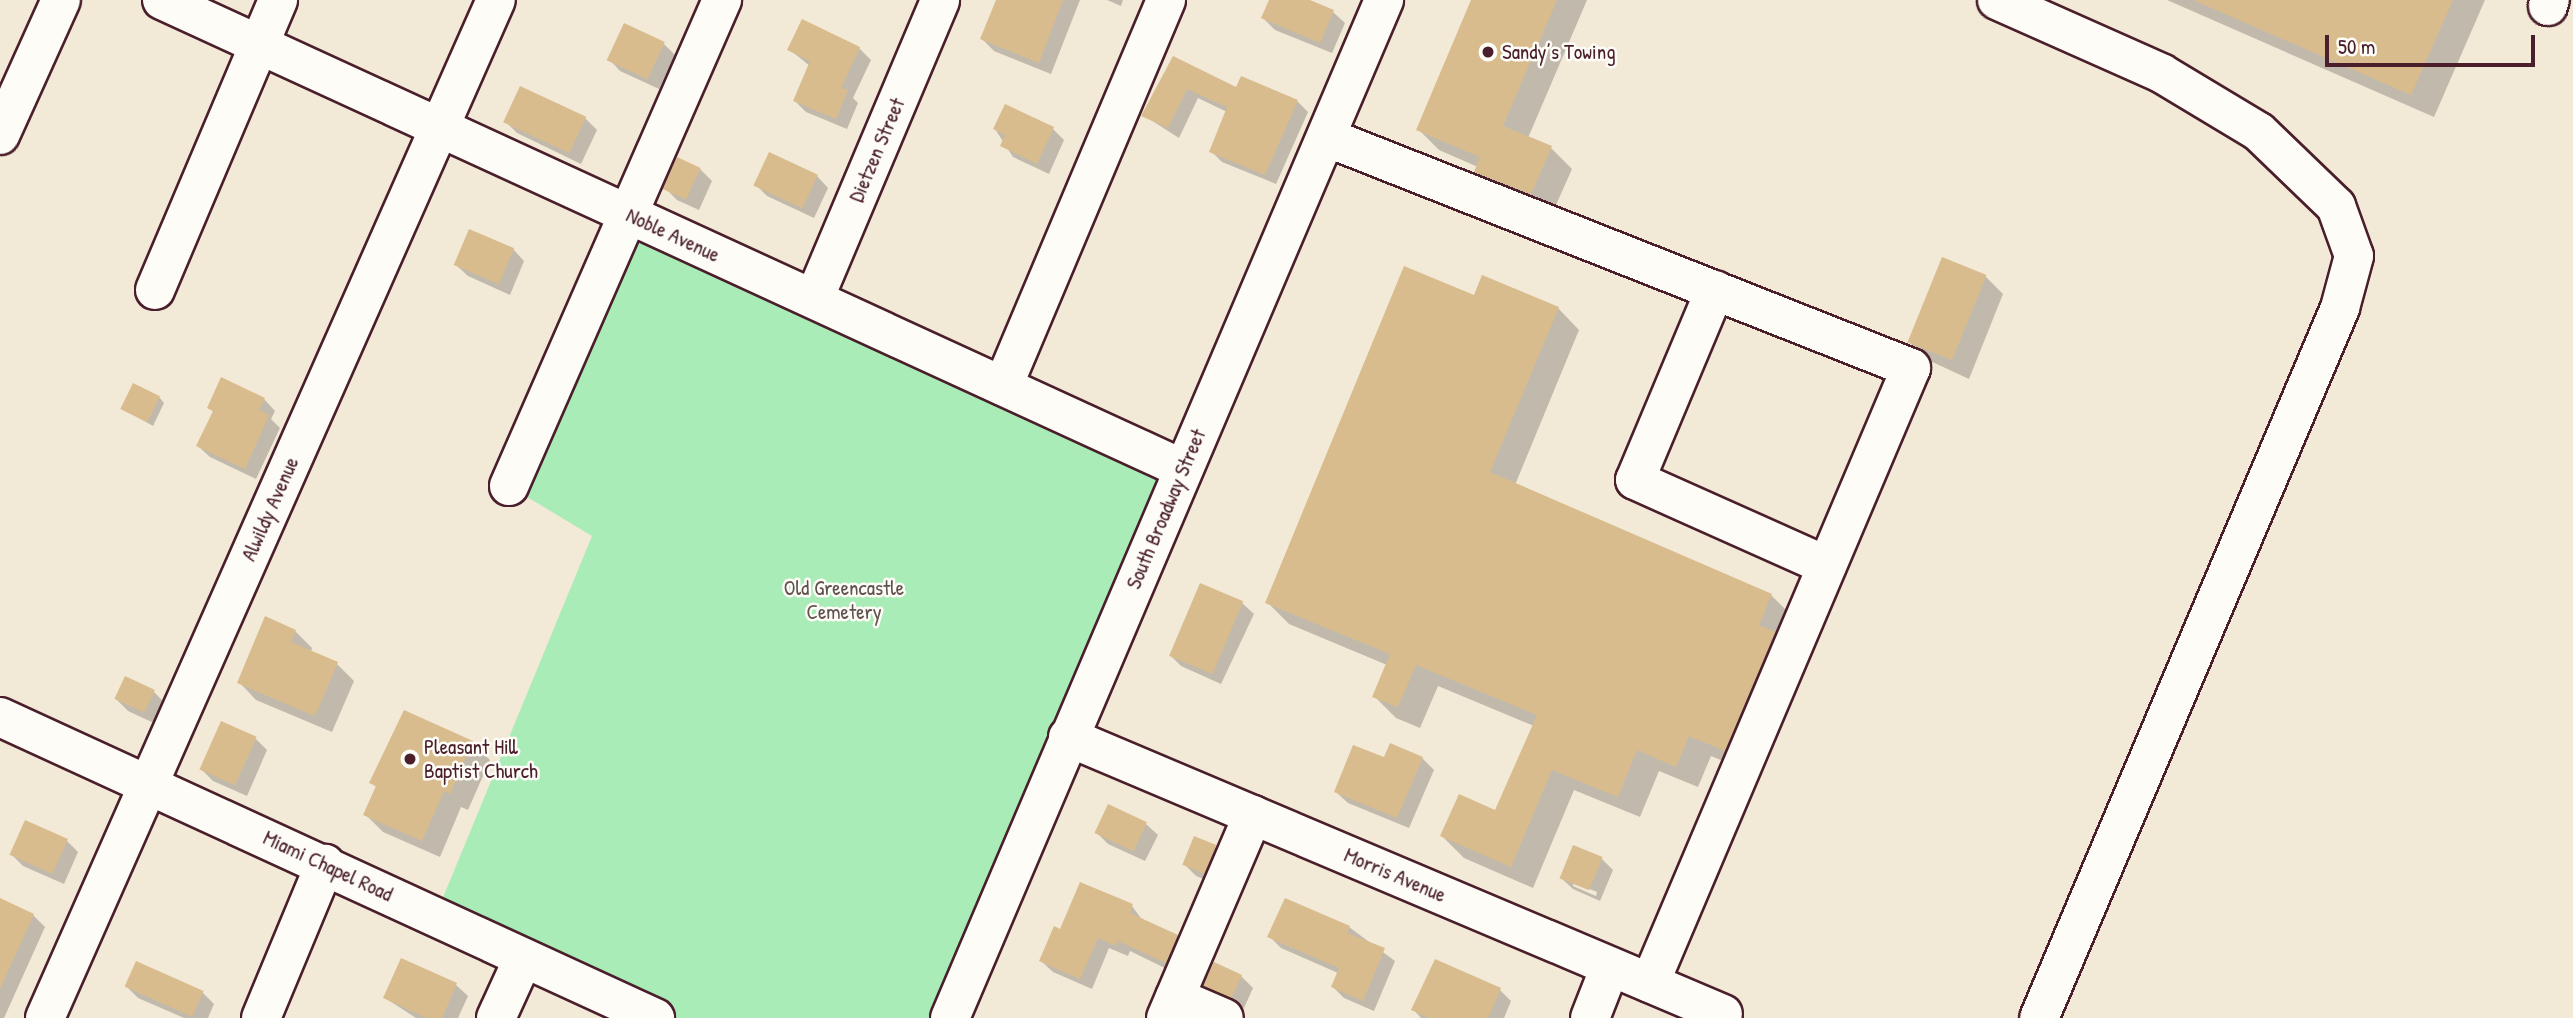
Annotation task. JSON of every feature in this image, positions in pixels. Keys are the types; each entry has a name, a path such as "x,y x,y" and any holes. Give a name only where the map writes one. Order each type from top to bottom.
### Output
{"street":[{"path":"0,135 61,0"},
{"name":"Noble Avenue","path":"162,0 1183,469"},
{"path":"155,290 278,0"},
{"name":"Alwildy Avenue","path":"45,1018 496,0"},
{"path":"509,486 626,213 722,0"},
{"name":"Dietzen Street","path":"814,299 940,0"},
{"path":"1003,386 1166,0"},
{"name":"South Broadway Street","path":"950,1018 1384,0"},
{"path":"2006,2 2161,73 2259,132 2336,206 2354,256 2340,308 2039,1018"},
{"path":"1326,137 1911,368 1650,983"},
{"path":"1715,290 1635,480 1827,566"},
{"name":"Miami Chapel Road","path":"0,717 150,783 654,1018"},
{"name":"Morris Avenue","path":"1068,737 1723,1014"},
{"path":"1224,1018 1170,1007 1253,815"},
{"path":"261,1018 325,864"},
{"path":"496,1018 523,959"},
{"path":"1590,1018 1611,967"}],"green space":[{"name":"Old Greencastle Cemetery","path":"626,213 1183,469 950,1018 655,1018 435,917 592,536 509,486"}],"building":[{"path":"996,0 1063,0 1039,63 980,39"},
{"path":"1269,0 1310,0 1334,10 1320,43 1261,18"},
{"path":"1471,0 1557,0 1503,126 1552,146 1531,194 1474,172 1480,157 1416,130"},
{"path":"2193,0 2453,0 2411,95"},
{"path":"802,19 860,47 841,88 848,90 836,119 793,101 810,61 787,50"},
{"path":"624,23 665,42 647,79 607,60"},
{"path":"1173,56 1236,87 1241,76 1298,100 1265,175 1209,152 1227,107 1187,89 1168,128 1141,116"},
{"path":"520,86 586,117 569,153 503,122"},
{"path":"1005,104 1054,127 1037,164 1000,146 1005,135 993,129"},
{"path":"769,152 818,175 802,208 753,186"},
{"path":"677,157 701,168 686,200 662,189"},
{"path":"469,229 514,248 499,284 454,265"},
{"path":"1942,257 1987,275 1952,360 1908,342"},
{"path":"1404,266 1474,295 1482,275 1559,307 1490,472 1772,594 1759,625 1775,632 1725,751 1689,736 1676,767 1637,750 1618,797 1552,770 1511,867 1440,836 1459,794 1495,810 1537,715 1416,665 1398,707 1372,697 1390,654 1265,603"},
{"path":"221,377 265,398 259,410 269,415 245,469 196,446 213,411 207,408"},
{"path":"133,383 160,396 147,422 120,409"},
{"path":"1200,583 1243,601 1212,674 1169,656"},
{"path":"265,616 296,630 291,642 338,662 315,716 237,683"},
{"path":"125,676 155,690 144,713 114,699"},
{"path":"404,710 473,741 450,794 444,791 422,841 363,815 376,786 369,783"},
{"path":"221,721 257,737 235,785 199,769"},
{"path":"1390,743 1423,757 1397,818 1334,792 1353,745 1384,757"},
{"path":"1108,804 1147,822 1133,851 1094,833"},
{"path":"25,820 68,839 52,874 10,855"},
{"path":"1194,836 1216,845 1205,874 1182,865"},
{"path":"1573,845 1603,857 1589,890 1560,878"},
{"path":"1080,882 1133,904 1130,913 1178,935 1166,963 1118,941 1116,946 1098,938 1080,979 1039,961 1054,926 1060,929"},
{"path":"0,898 34,914 0,989"},
{"path":"1285,898 1350,926 1347,933 1385,948 1363,1001 1331,987 1339,968 1267,937"},
{"path":"401,958 457,983 442,1018 427,1018 383,998"},
{"path":"1435,959 1501,988 1488,1018 1429,1018 1411,1010"},
{"path":"136,961 204,991 192,1017 125,987"},
{"path":"1214,962 1242,975 1231,999 1203,986"}],"place":[{"name":"Sandy’s Towing","path":"1488,52"},
{"name":"Pleasant Hill Baptist Church","path":"410,759"}]}
